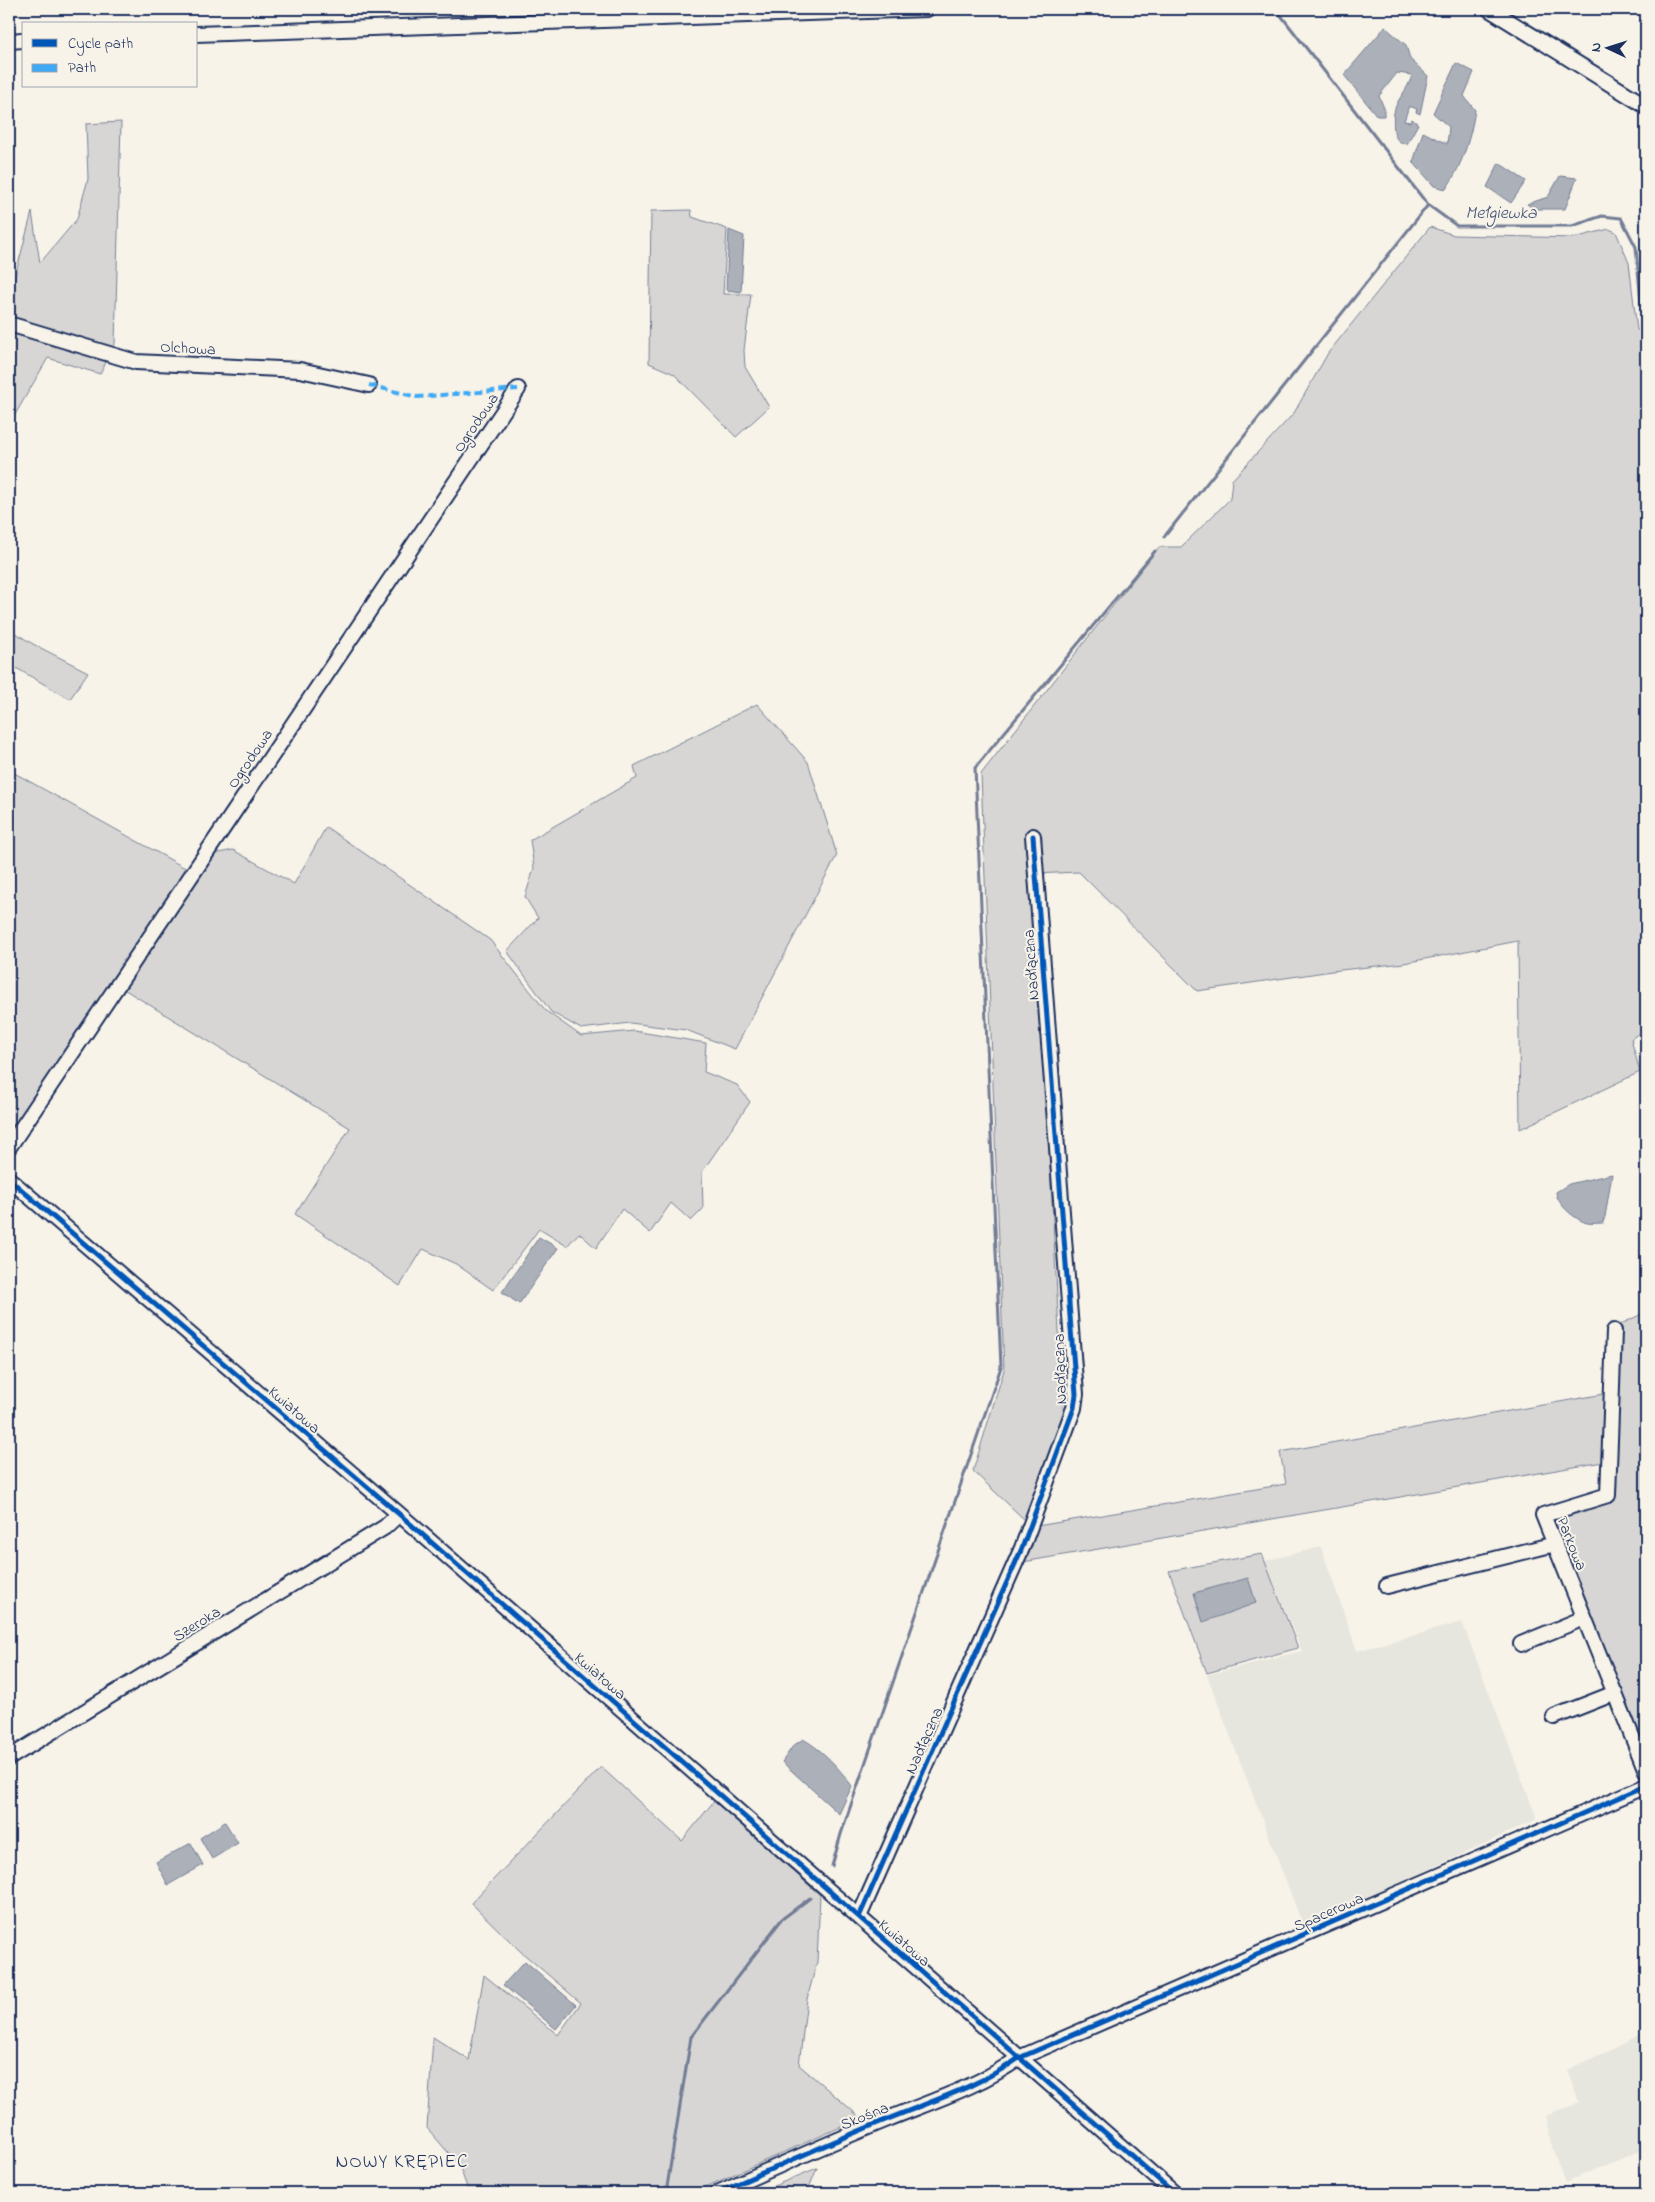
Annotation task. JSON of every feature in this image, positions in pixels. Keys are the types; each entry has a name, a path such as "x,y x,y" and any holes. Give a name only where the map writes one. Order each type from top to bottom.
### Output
{"street":[{"path":"198,34 927,9"},
{"path":"1489,9 1646,106"},
{"path":"9,41 22,40"},
{"name":"Olchowa","path":"9,324 136,362 300,370 369,385"},
{"name":"Ogrodowa","path":"9,1147 518,389"},
{"name":"Nadłączna","path":"859,1918 1022,1548 1074,1408 1076,1394 1033,836"},
{"name":"Kwiatowa","path":"9,1179 399,1514 1174,2193"},
{"name":"Parkowa","path":"1614,1331 1608,1495 1543,1515 1646,1771"},
{"name":"Szeroka","path":"9,1758 385,1527 399,1514"},
{"path":"1387,1586 1554,1544"},
{"path":"1521,1644 1584,1618"},
{"path":"1554,1717 1615,1694"},
{"name":"Spacerowa","path":"1019,2058 1646,1786"},
{"name":"Skośna","path":"717,2193 827,2144 970,2085 998,2072 1019,2058"}],"shaded area":[{"path":"1385,27 1406,45 1410,59 1428,76 1420,114 1416,112 1417,109 1409,106 1404,121 1410,122 1412,119 1418,124 1407,144 1400,142 1396,138 1393,120 1396,106 1412,75 1397,73 1379,96 1384,108 1384,116 1377,116 1344,75"},
{"path":"1456,63 1474,72 1464,96 1475,110 1465,151 1457,171 1446,189 1434,186 1413,162 1423,132 1447,144 1449,127 1433,113"},
{"path":"121,122 115,344 100,374 48,358 9,425 9,299 32,212 40,263 77,219 88,179 86,124"},
{"path":"1499,163 1526,181 1511,203 1487,187"},
{"path":"1560,176 1577,178 1565,209 1534,209 1527,204 1548,197"},
{"path":"691,210 692,217 727,229 723,294 751,294 744,350 745,367 769,407 736,437 674,374 649,363 651,211"},
{"path":"1430,227 1454,235 1574,238 1609,229 1616,232 1629,263 1637,330 1646,328 1646,1028 1631,1039 1640,1072 1520,1129 1518,941 1404,963 1332,971 1197,991 1079,872 1034,874 1064,1422 1027,1522 973,1471 1004,1370 981,774 1159,547 1181,547 1230,499 1232,480 1294,413 1328,353"},
{"path":"729,230 744,236 741,292 726,290"},
{"path":"9,629 33,644 88,672 70,699 9,664"},
{"path":"757,704 808,762 837,855 735,1049 686,1030 630,1023 581,1029 551,1012 507,951 538,918 525,897 534,868 530,840 637,778 634,766"},
{"path":"9,770 187,869 31,1103 9,1140"},
{"path":"326,827 490,940 546,1011 581,1036 634,1031 706,1043 704,1072 737,1085 750,1102 702,1172 703,1209 691,1221 671,1203 650,1233 622,1209 596,1248 579,1233 567,1246 539,1229 493,1290 456,1264 423,1249 400,1286 295,1214 350,1128 122,988 210,855 233,850 294,884"},
{"path":"1612,1174 1604,1223 1587,1223 1578,1219 1563,1207 1557,1197 1556,1192 1569,1184"},
{"path":"539,1237 558,1248 519,1304 502,1292"},
{"path":"1646,1312 1646,1755 1551,1517 1615,1498 1619,1325"},
{"path":"1604,1394 1603,1462 1023,1562 1037,1526 1286,1484 1280,1452"},
{"path":"1321,1547 1357,1651 1462,1622 1537,1819 1304,1928 1207,1675 1302,1651 1264,1561"},
{"path":"1262,1554 1298,1648 1207,1673 1169,1571"},
{"path":"1248,1578 1256,1603 1203,1622 1194,1593"},
{"path":"803,1739 830,1760 852,1786 839,1814 782,1762 793,1746"},
{"path":"601,1767 682,1841 714,1801 820,1895 817,1962 807,1999 799,2065 861,2118 692,2193 469,2193 459,2165 427,2128 433,2037 469,2060 484,1975 558,2035 581,2003 519,1950 471,1903"},
{"path":"225,1822 238,1843 212,1859 200,1838"},
{"path":"191,1843 203,1865 168,1885 156,1862"},
{"path":"525,1961 576,2005 556,2029 503,1985"},
{"path":"1646,2033 1646,2148 1565,2183 1553,2150 1546,2115 1579,2102 1567,2070"},
{"path":"817,2168 807,2193 757,2193"}],"waterway":[{"name":"Mełgiewka","path":"1276,9 1428,205 1457,226 1572,226 1602,216 1621,218 1636,247 1646,360"},
{"path":"1164,537 1428,205"},
{"path":"832,1866 841,1834 1001,1367 975,768 1155,551"},
{"path":"666,2193 691,2037 782,1919 810,1898"}],"marked path":[{"path":"369,385 417,397 518,389"}],"cycle path":[{"path":"859,1917 1022,1548 1074,1408 1076,1394 1033,836"},
{"path":"9,1179 399,1514 1174,2193"},
{"path":"717,2193 845,2137 972,2085 1019,2058 1646,1786"}],"district":[{"name":"NOWY KRĘPIEC","path":"402,2160"}]}
